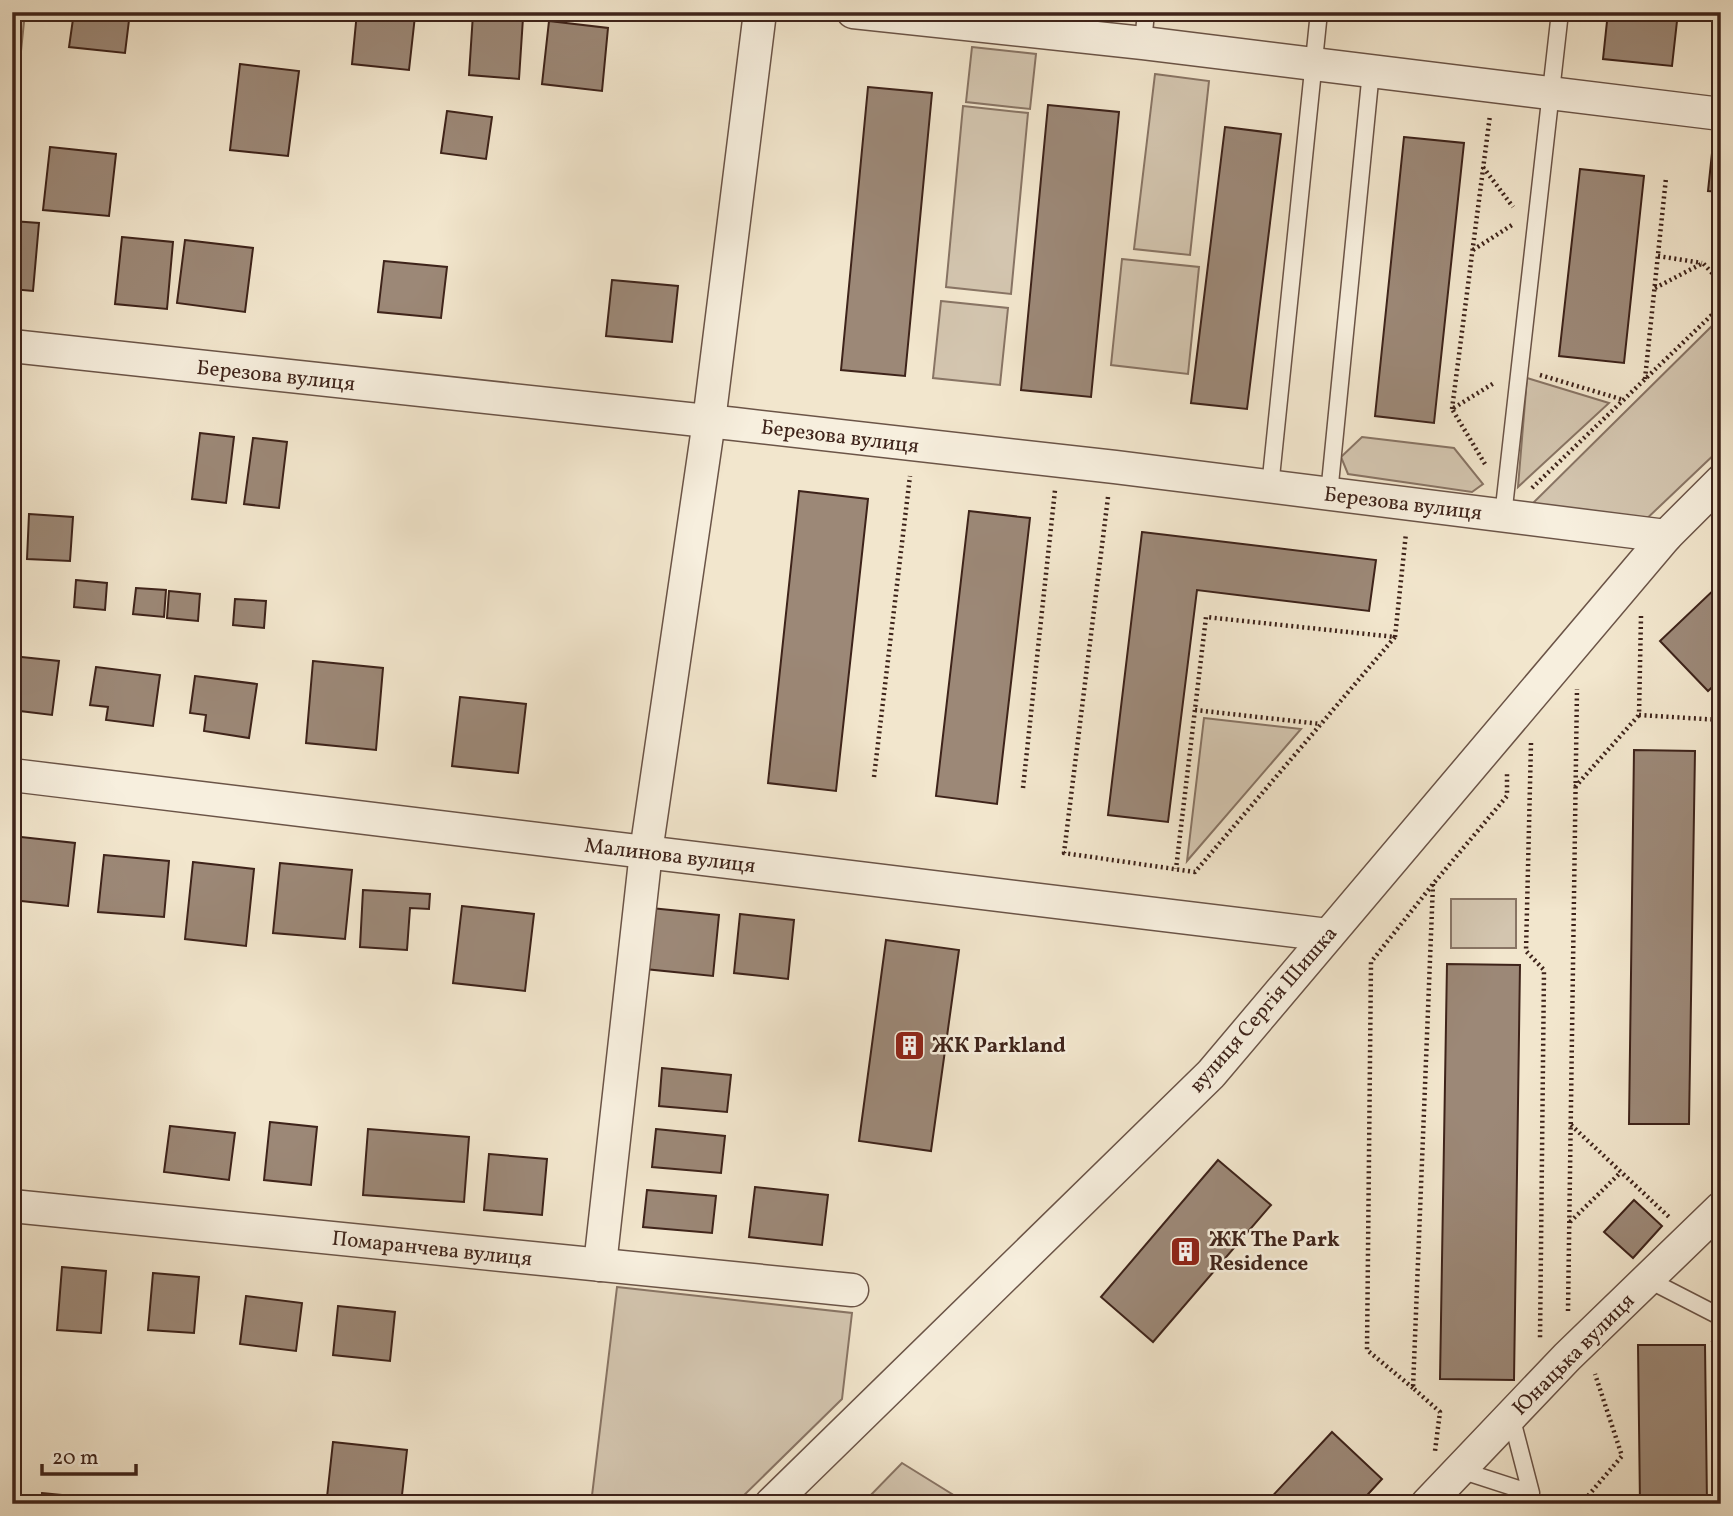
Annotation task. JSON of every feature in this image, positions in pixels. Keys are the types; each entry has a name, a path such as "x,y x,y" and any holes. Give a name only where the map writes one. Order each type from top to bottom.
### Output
{"street":[{"path":"600,1265 646,852 709,421 760,12"},
{"path":"853,12 911,15 1721,114"},
{"name":"Березова вулиця","path":"12,346 709,421 1666,536"},
{"name":"вулиця Сергія Шишка","path":"771,1504 1211,1074 1666,536 1721,481"},
{"name":"Малинова вулиця","path":"12,775 1328,935"},
{"name":"Помаранчева вулиця","path":"12,1206 852,1290"},
{"name":"Юнацька вулиця","path":"1427,1504 1539,1386 1579,1359 1647,1279 1721,1208"}],"lane":[{"path":"1143,43 1146,12"},
{"path":"1270,487 1319,12"},
{"path":"1503,516 1560,12"},
{"path":"1329,494 1371,71"},
{"path":"1647,1279 1721,1317"},
{"path":"1460,1469 1531,1493 1511,1416"}],"path":[{"path":"1452,409 1494,86"},
{"path":"1482,166 1534,234"},
{"path":"1645,380 1666,178"},
{"path":"1472,251 1522,219"},
{"path":"1658,256 1703,263 1721,283"},
{"path":"1655,288 1703,263"},
{"path":"1503,516 1721,306"},
{"path":"874,777 911,471"},
{"path":"1023,788 1056,489"},
{"path":"1108,495 1064,853 1195,872 1395,637 1406,531 1418,532"},
{"path":"1575,788 1639,715 1641,606"},
{"path":"1176,869 1206,617 1395,637"},
{"path":"1577,679 1569,1223 1579,1359 1622,1456 1581,1504"},
{"path":"1195,710 1321,724"},
{"path":"1639,715 1721,720"},
{"path":"1531,732 1527,951 1544,970 1539,1386"},
{"path":"1413,1388 1433,884 1371,962 1367,1350 1440,1412 1434,1451"},
{"path":"1570,1124 1672,1220"},
{"path":"1569,1223 1621,1171"},
{"path":"1711,1339 1721,1347"},
{"path":"1588,1496 1592,1504"}],"shaded area":[{"path":"12,12 25,12 12,139"},
{"path":"972,47 1036,54 1030,109 966,102"},
{"path":"1155,74 1209,81 1190,255 1134,249"},
{"path":"963,106 1028,113 1011,294 946,287"},
{"path":"1122,259 1199,267 1188,374 1111,365"},
{"path":"941,301 1008,308 1000,385 933,378"},
{"path":"1721,317 1721,448 1639,526 1525,511"},
{"path":"1527,378 1609,403 1518,487"},
{"path":"1362,437 1454,448 1483,484 1472,492 1348,474 1341,457"},
{"path":"1204,718 1301,729 1187,861"},
{"path":"1451,899 1516,899 1516,948 1451,948"},
{"path":"617,1287 852,1313 842,1399 735,1504 591,1504"},
{"path":"902,1463 968,1504 862,1504"}],"building":[{"path":"74,12 130,12 125,53 69,47"},
{"path":"357,12 415,16 409,70 352,64"},
{"path":"1608,12 1678,12 1672,66 1603,59"},
{"path":"473,14 523,18 519,79 469,75"},
{"path":"549,21 608,28 602,91 542,84"},
{"path":"240,64 299,71 288,156 230,150"},
{"path":"868,87 932,93 905,376 841,370"},
{"path":"1048,105 1119,112 1091,397 1021,390"},
{"path":"447,111 492,117 486,159 441,153"},
{"path":"1225,127 1281,134 1247,409 1191,403"},
{"path":"1404,137 1464,143 1434,423 1375,416"},
{"path":"50,147 116,154 109,216 43,210"},
{"path":"1712,153 1721,154 1721,192 1708,191"},
{"path":"1580,169 1644,176 1624,363 1559,356"},
{"path":"12,221 39,223 33,291 12,289"},
{"path":"122,237 173,242 167,309 115,304"},
{"path":"185,240 253,248 245,312 177,303"},
{"path":"384,261 447,267 441,318 378,312"},
{"path":"612,280 678,286 672,342 606,336"},
{"path":"200,433 234,437 226,503 192,499"},
{"path":"253,438 287,442 279,508 244,504"},
{"path":"799,491 868,499 836,791 768,783"},
{"path":"969,511 1030,518 997,804 936,796"},
{"path":"29,514 73,517 70,561 27,559"},
{"path":"1142,532 1376,560 1369,611 1197,590 1168,822 1108,815"},
{"path":"76,580 107,583 105,610 74,607"},
{"path":"1721,583 1721,679 1708,691 1660,641"},
{"path":"136,588 166,590 164,617 133,614"},
{"path":"169,591 200,594 198,621 167,618"},
{"path":"235,599 266,601 264,628 233,625"},
{"path":"12,656 59,661 52,715 12,710"},
{"path":"313,661 383,668 376,750 306,743"},
{"path":"96,667 160,675 153,726 106,720 108,707 90,705"},
{"path":"195,676 257,684 249,738 204,731 206,715 190,713"},
{"path":"460,697 526,704 518,773 452,766"},
{"path":"1634,750 1695,751 1689,1124 1629,1124"},
{"path":"12,836 75,843 68,906 12,900"},
{"path":"104,855 169,861 164,917 98,912"},
{"path":"193,862 254,869 246,946 185,939"},
{"path":"280,863 352,870 345,939 273,933"},
{"path":"363,890 430,894 429,909 410,908 407,950 360,947"},
{"path":"462,906 534,914 525,991 453,983"},
{"path":"651,908 719,915 713,976 645,969"},
{"path":"740,914 794,920 788,979 734,973"},
{"name":"ЖК Parkland","path":"886,940 959,950 931,1151 859,1141"},
{"path":"1447,964 1520,965 1514,1380 1440,1379"},
{"path":"662,1068 731,1075 727,1112 659,1106"},
{"path":"270,1122 317,1127 311,1185 264,1180"},
{"path":"170,1126 235,1133 229,1180 164,1172"},
{"path":"368,1129 469,1137 464,1202 363,1195"},
{"path":"656,1129 725,1136 721,1173 652,1167"},
{"path":"489,1154 547,1159 542,1215 484,1210"},
{"name":"ЖК The Park Residence","path":"1218,1160 1271,1205 1153,1342 1101,1297"},
{"path":"755,1187 828,1195 822,1245 749,1237"},
{"path":"647,1190 716,1196 712,1233 643,1227"},
{"path":"1634,1200 1662,1226 1633,1258 1604,1232"},
{"path":"62,1267 106,1271 101,1333 57,1330"},
{"path":"153,1273 199,1277 194,1333 148,1330"},
{"path":"246,1296 302,1303 296,1351 240,1344"},
{"path":"338,1306 395,1312 390,1361 333,1355"},
{"path":"1638,1345 1705,1345 1707,1504 1640,1504"},
{"path":"1332,1432 1382,1479 1359,1504 1265,1504"},
{"path":"333,1442 407,1450 401,1504 327,1497"},
{"path":"42,1493 101,1499 100,1504 41,1504"}],"place":[{"name":"ЖК Parkland","path":"909,1045"},
{"name":"ЖК The Park Residence","path":"1186,1251"}]}
